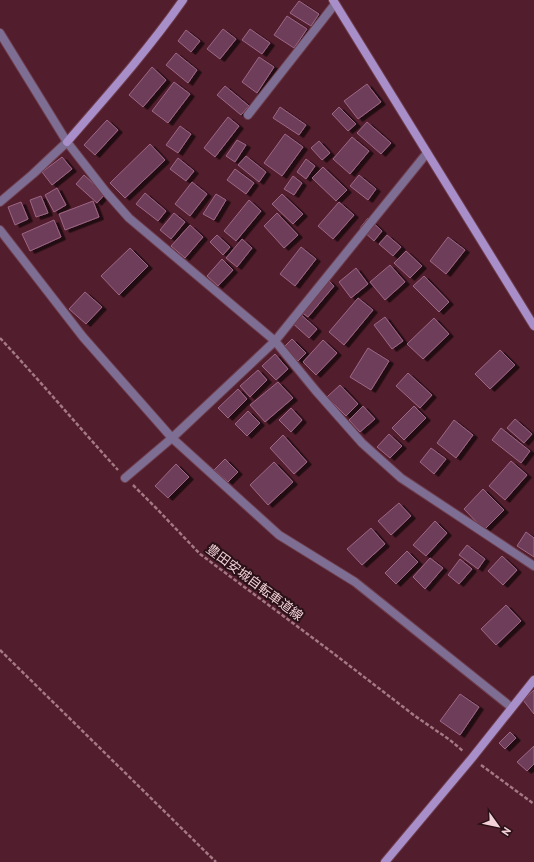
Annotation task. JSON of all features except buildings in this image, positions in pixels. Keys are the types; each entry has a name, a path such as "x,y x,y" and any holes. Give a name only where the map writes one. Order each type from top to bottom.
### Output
{"street":[{"path":"0,202 67,142 125,76 162,30 183,0"},
{"path":"248,115 334,2 534,326"},
{"path":"0,32 67,142 106,192 129,218 275,341 316,391 362,443 401,478 534,566"},
{"path":"125,478 172,438 275,341 427,152"},
{"path":"0,230 82,337 172,438 279,535 355,582 511,707"},
{"path":"385,862 472,758 511,707 534,680"}],"path":[{"name":"豊田安城自転車道線","path":"0,338 125,478 200,554 534,804"},
{"path":"0,650 216,862"}]}
